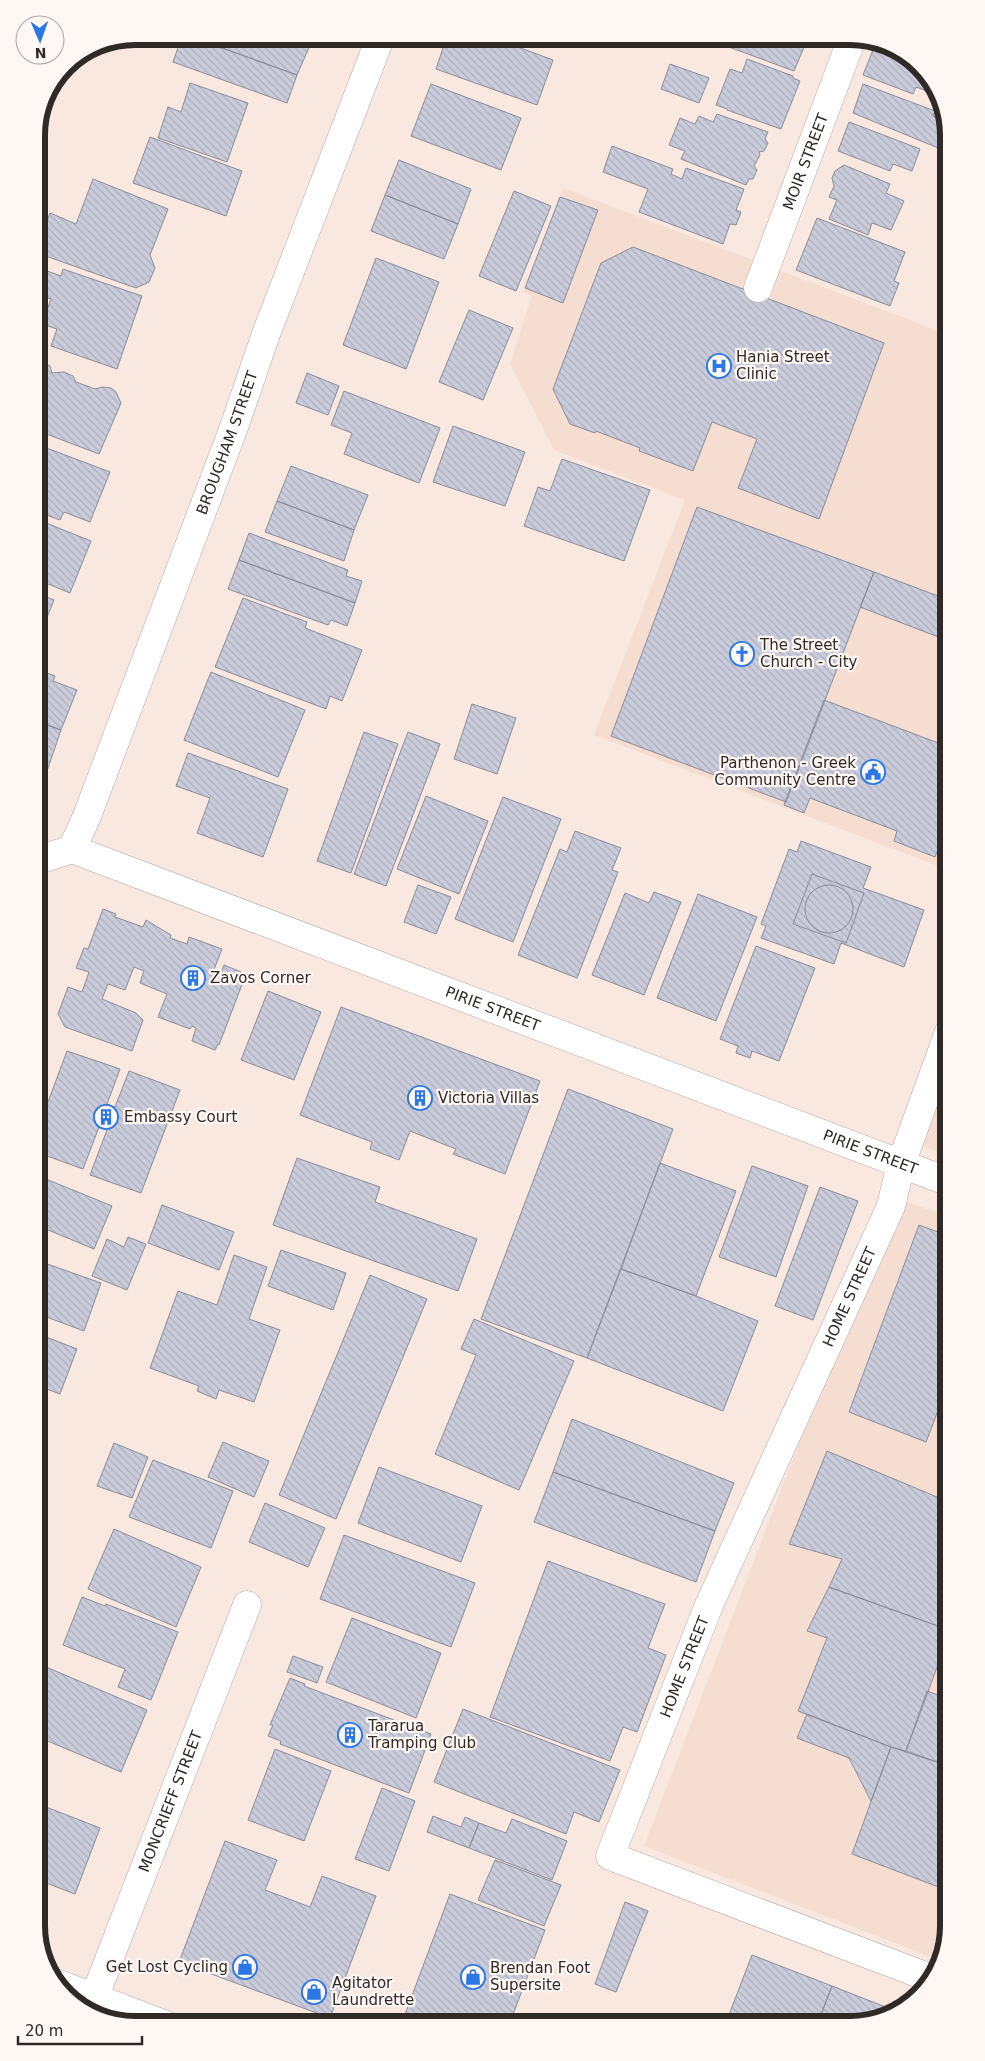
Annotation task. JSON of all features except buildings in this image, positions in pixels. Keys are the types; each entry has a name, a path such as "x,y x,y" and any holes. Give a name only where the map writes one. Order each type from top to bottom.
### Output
{"street":[{"name":"BROUGHAM STREET","path":"72,849 90,807 234,427 266,334 378,45"},
{"name":"MOIR STREET","path":"758,288 850,45"},
{"path":"45,858 72,849"},
{"name":"PIRIE STREET","path":"72,849 940,1179"},
{"path":"901,1164 940,1057"},
{"name":"HOME STREET","path":"901,1164 891,1206 709,1605 610,1856 925,1976"},
{"name":"MONCRIEFF STREET","path":"94,1998 247,1606"},
{"path":"69,1988 142,2016"}],"shaded area":[{"path":"563,188 940,332 940,867 594,735 685,500 554,450 510,364 532,295 524,292"},
{"path":"940,1084 940,1153 917,1144"},
{"path":"894,1197 940,1214 940,1932 934,1958 644,1846"}],"place":[{"name":"Hania Street Clinic","path":"719,366"},
{"name":"The Street Church - City","path":"742,654"},
{"name":"Parthenon - Greek Community Centre","path":"873,772"},
{"name":"Zavos Corner","path":"193,978"},
{"name":"Victoria Villas","path":"420,1098"},
{"name":"Embassy Court","path":"106,1117"},
{"name":"Tararua Tramping Club","path":"350,1735"},
{"name":"Get Lost Cycling","path":"245,1967"},
{"name":"Brendan Foot Supersite","path":"473,1977"},
{"name":"Agitator Laundrette","path":"314,1992"}]}
